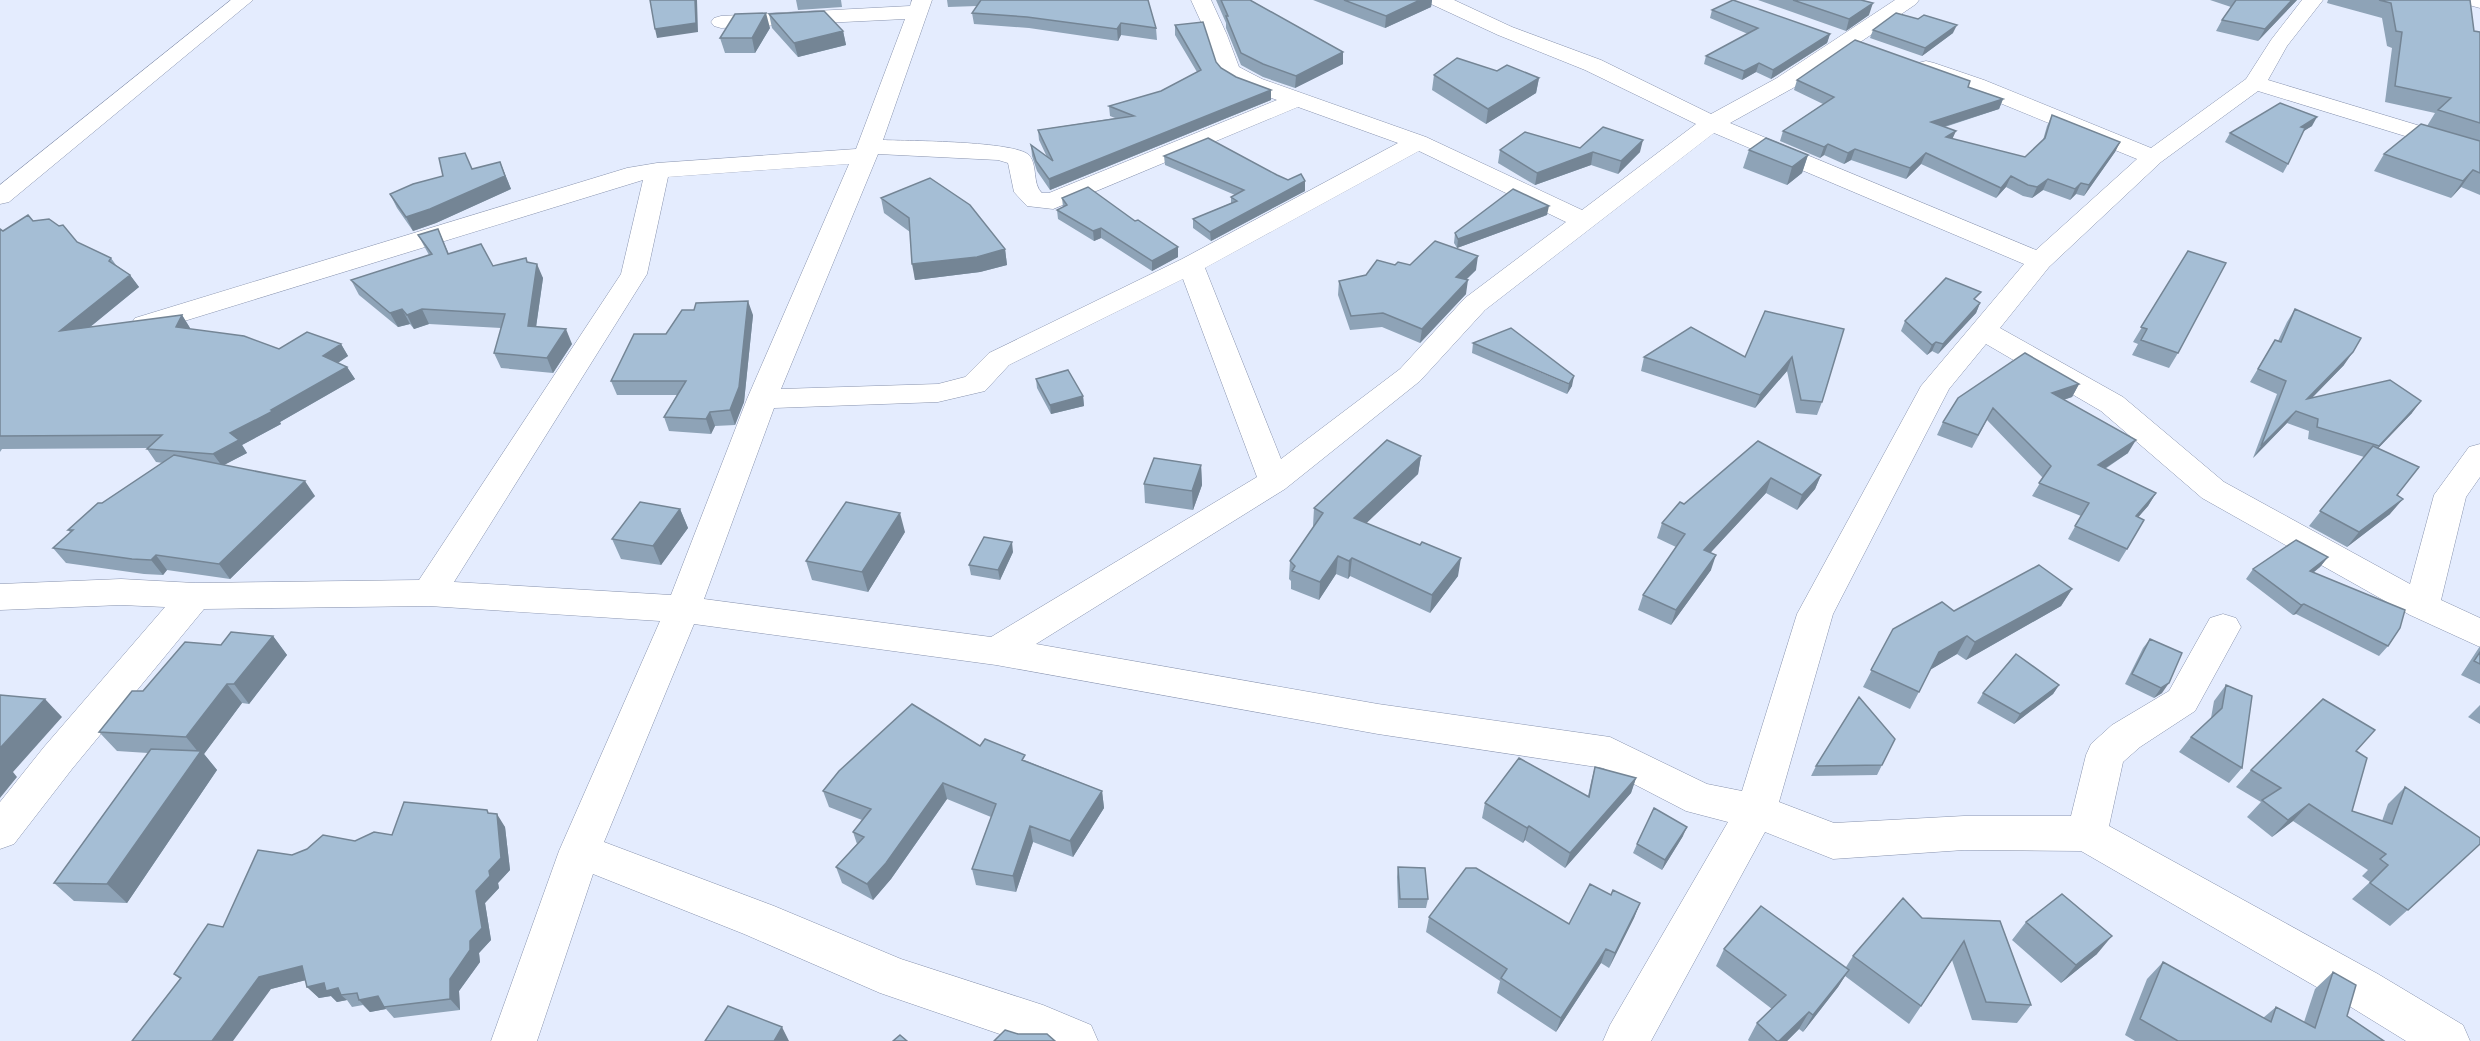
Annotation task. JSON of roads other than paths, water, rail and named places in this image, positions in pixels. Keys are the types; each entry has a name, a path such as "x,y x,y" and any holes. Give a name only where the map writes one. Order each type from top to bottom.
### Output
{"street":[{"path":"0,196 243,0"},
{"path":"1201,0 1217,35 1229,71 1254,84 1418,142 1584,221"},
{"path":"1438,0 1505,31 1593,65 1712,123 2040,261"},
{"path":"996,651 1274,481 1410,375 1475,304 1712,123 1785,83 1909,0"},
{"path":"1626,1041 1756,811 1815,614 1936,386 2040,261 2153,157 2255,83 2278,44 2313,0"},
{"path":"2472,0 2480,2"},
{"path":"514,1041 580,851 683,609 762,399 867,151 920,6 721,22"},
{"path":"1911,63 1976,85 2153,157"},
{"path":"2255,83 2480,152"},
{"path":"145,324 627,176 657,170 867,151 1001,153 1019,159 1026,192 1036,201 1053,201 1299,99"},
{"path":"762,399 938,393 975,384 999,358 1191,265 1418,142"},
{"path":"429,593 634,274 657,170"},
{"path":"1191,265 1274,481"},
{"path":"1983,330 2112,404 2213,490 2422,606 2480,634"},
{"path":"2422,606 2450,495 2480,454"},
{"path":"0,597 121,592 195,596 429,593 683,609 996,651 1378,718 1610,753 1700,799 1756,811 1833,841 1964,833 2087,834 2362,989 2447,1041"},
{"path":"0,832 58,758 195,596"},
{"path":"2087,834 2105,755 2126,736 2182,701 2198,677 2223,627"},
{"path":"580,851 759,920 896,978 1043,1027 1075,1041"}]}
